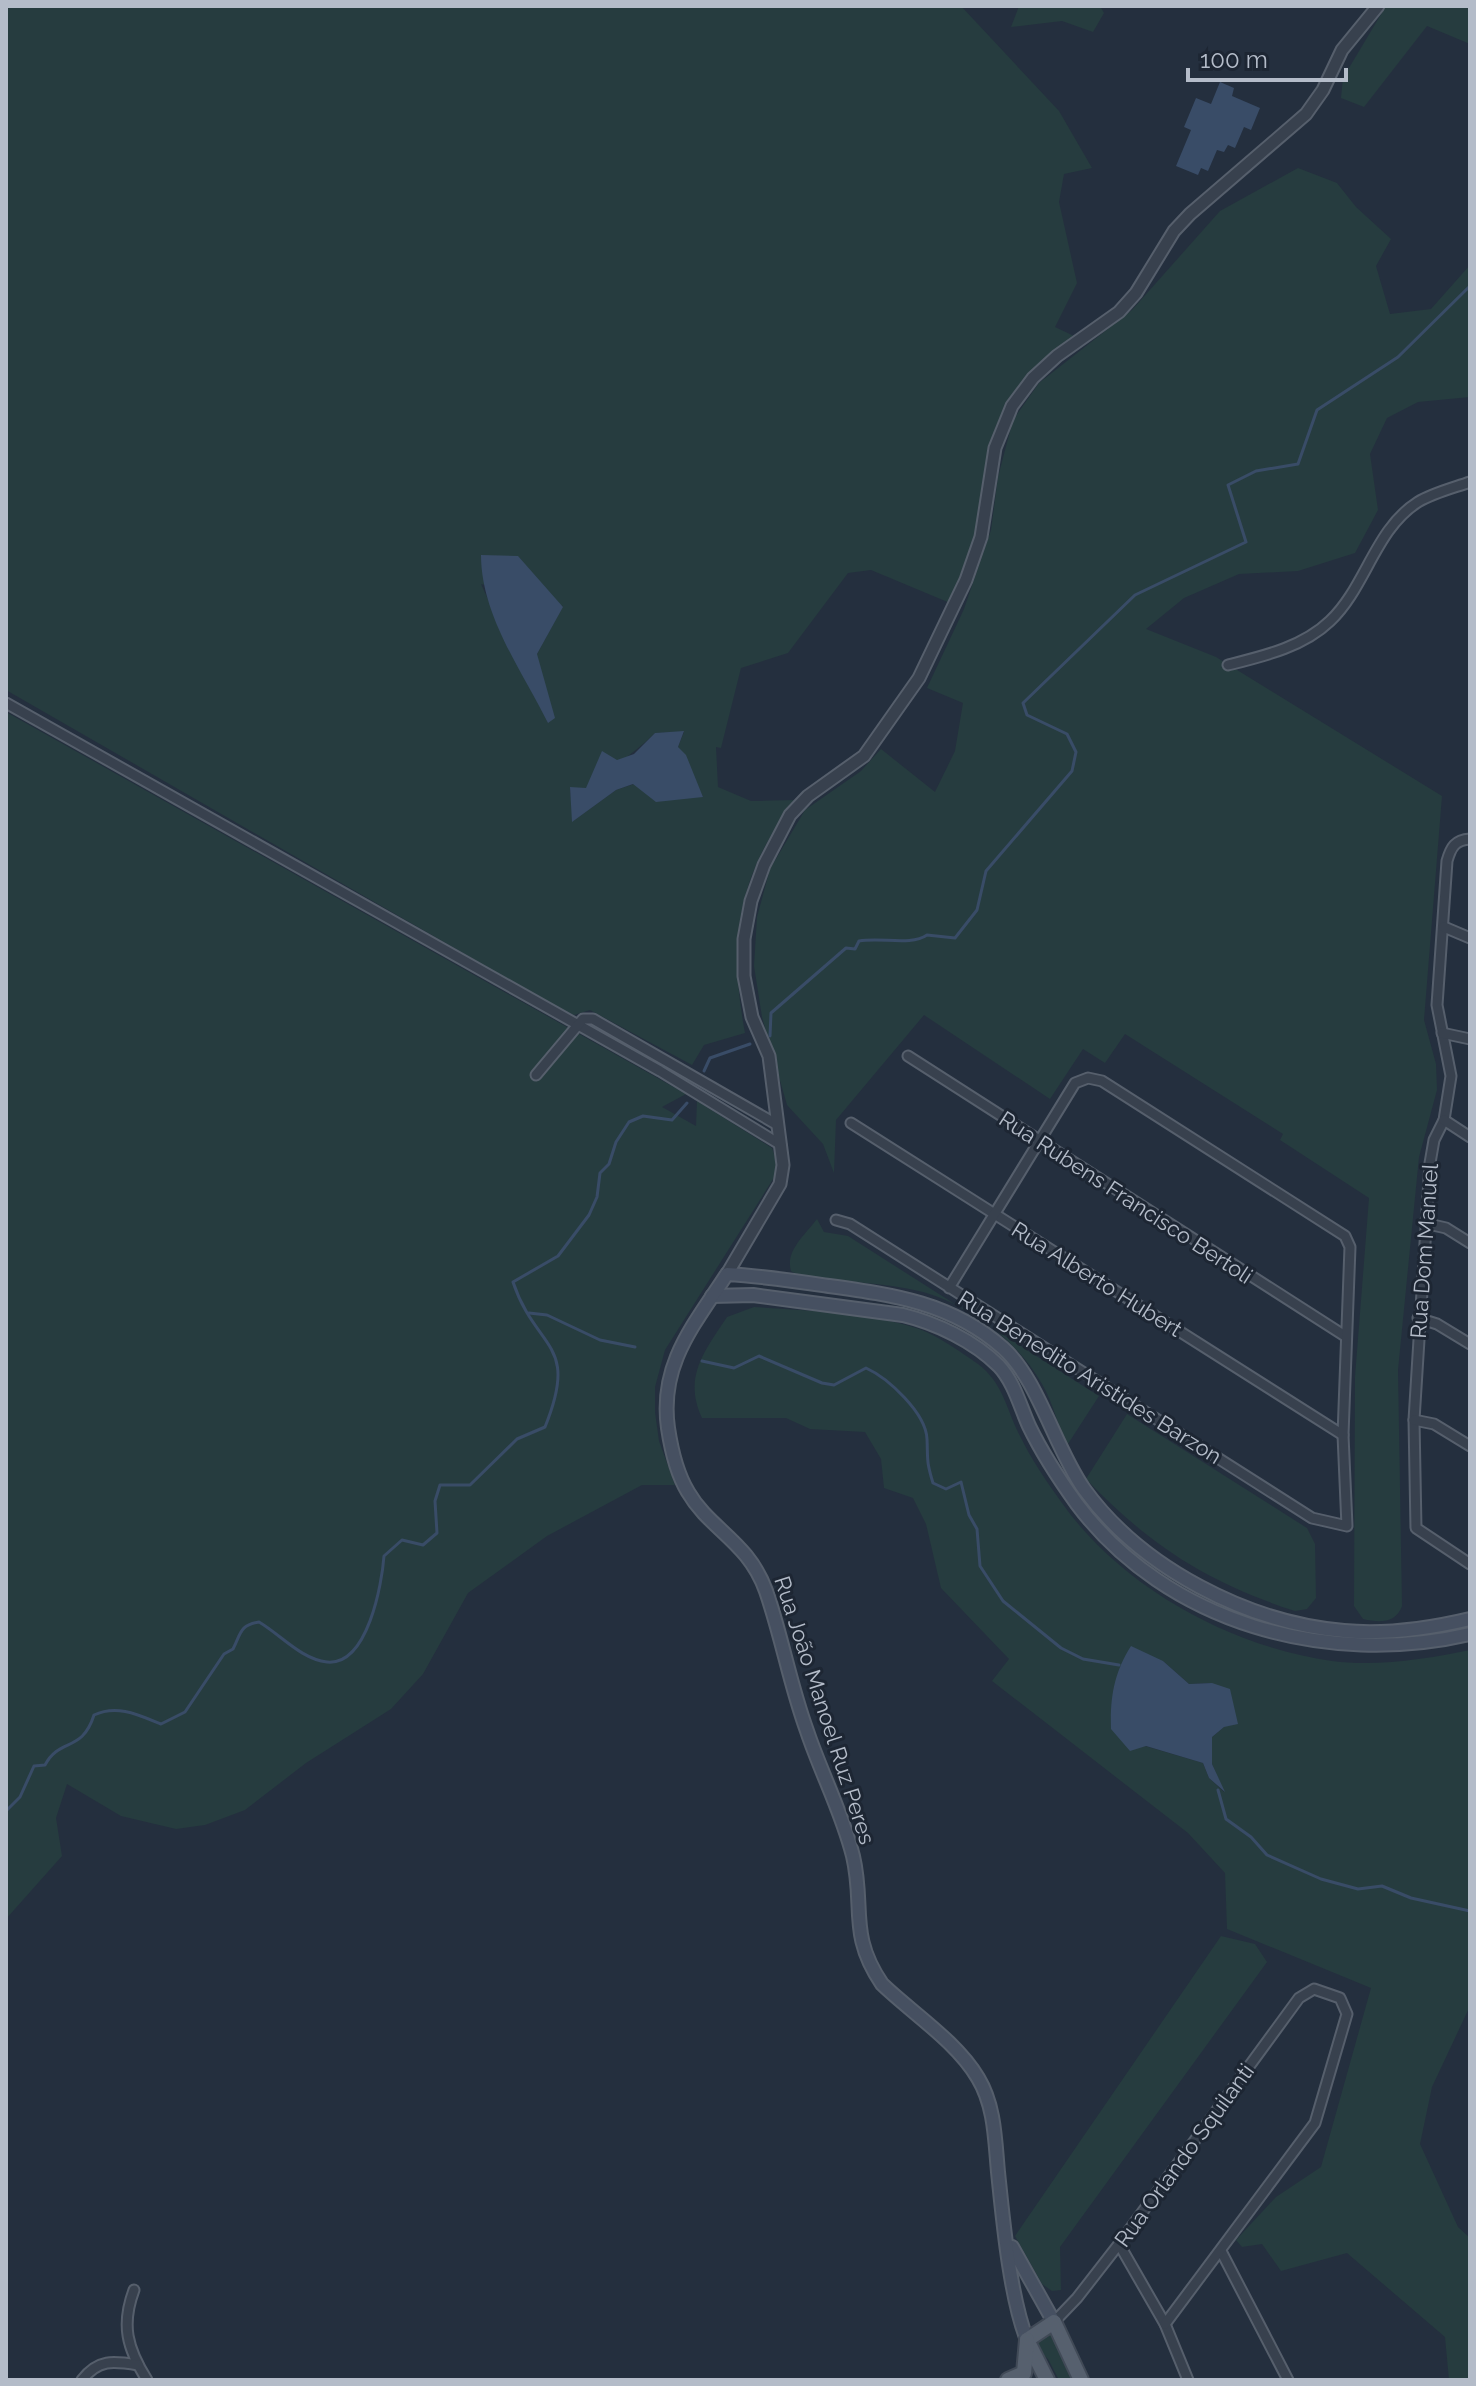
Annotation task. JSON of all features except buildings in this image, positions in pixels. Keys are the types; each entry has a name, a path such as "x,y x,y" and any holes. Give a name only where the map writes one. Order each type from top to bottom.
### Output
{"main road":[{"path":"727,1274 900,1295 943,1309 973,1325 1005,1349 1022,1372 1060,1453 1086,1492 1120,1528 1193,1582 1235,1603 1329,1630 1417,1630 1470,1619"},
{"name":"Rua João Manoel Ruz Peres","path":"727,1274 686,1337 667,1381 668,1430 675,1456 687,1491 754,1563 765,1589 797,1703 854,1860 857,1924 862,1948 872,1970 882,1984 963,2059 989,2100 1005,2234 1020,2323 1027,2340"},
{"path":"712,1296 753,1295 903,1315 927,1320 961,1339 986,1356 1006,1376 1048,1460 1078,1505 1108,1539 1149,1573 1226,1617 1274,1634 1328,1645 1417,1645 1470,1634"},
{"path":"1433,1628 1434,1643"},
{"path":"1328,1645 1329,1630"},
{"path":"1417,1630 1417,1645"},
{"path":"1344,1646 1346,1631"},
{"name":"Rua João Manoel Ruz Peres","path":"1005,2234 1054,2322"},
{"path":"1027,2340 1054,2322 1081,2380"},
{"path":"1008,2380 1024,2373 1027,2340"},
{"path":"1027,2340 1047,2380"}],"street":[{"name":"Rua João Manoel Ruz Peres","path":"727,1274 780,1184 781,1145 769,1056 746,995 744,939 751,901 764,865 790,815 808,796 864,756 919,678 966,580 981,537 995,448 1012,406 1033,378 1057,356 1126,304 1174,231 1190,214 1306,114 1323,90 1342,50 1378,6"},
{"path":"1228,665 1282,651 1328,624 1351,598 1384,537 1400,517 1418,502 1470,482"},
{"path":"6,703 660,1071 781,1145"},
{"name":"Rua Dom Manuel","path":"1465,839 1451,847 1447,861 1437,1005 1451,1076 1444,1120 1434,1140 1424,1223 1414,1420 1416,1528 1470,1564"},
{"path":"1444,927 1470,938"},
{"path":"536,1075 583,1019 593,1019 776,1124"},
{"path":"1442,1033 1449,1032 1470,1039"},
{"name":"Rua Rubens Francisco Bertoli","path":"908,1056 1345,1336"},
{"path":"949,1288 1075,1083 1088,1078 1102,1081 1345,1236 1351,1256 1345,1336 1343,1435"},
{"path":"1444,1120 1470,1137"},
{"name":"Rua Alberto Hubert","path":"851,1123 1343,1435"},
{"name":"Rua Benedito Aristides Barzon","path":"836,1220 850,1224 1312,1518 1347,1526 1343,1435"},
{"path":"1424,1223 1446,1228 1470,1243"},
{"path":"753,1295 757,1276"},
{"path":"1418,1318 1437,1324 1470,1344"},
{"path":"1414,1420 1434,1424 1470,1446"},
{"name":"Rua Orlando Squilanti","path":"1054,2322 1119,2244 1299,1998 1314,1989 1340,1998 1347,2014 1315,2123 1221,2251"},
{"path":"1119,2244 1165,2324 1188,2380"},
{"path":"1165,2324 1221,2251 1288,2380"},
{"path":"134,2290 125,2315 138,2365 147,2380"},
{"path":"82,2380 94,2366 111,2361 138,2365"}],"green space":[{"path":"6,6 961,6 1059,111 1092,168 1064,174 1059,202 1077,283 1055,327 1074,336 1028,374 996,426 984,476 979,523 950,603 871,570 848,573 788,653 741,668 721,748 716,747 718,787 751,801 796,800 761,855 749,882 742,910 738,969 745,1033 704,1045 692,1065 590,1010 574,1015 562,1010 6,690","holes":["481,584 563,606 537,654 503,632","684,732 678,747 703,797 634,784 616,790 573,821 570,788 586,789 655,733"]},
{"path":"1019,6 1100,6 1104,13 1093,32 1062,21 1011,27"},
{"path":"1386,6 1470,6 1470,44 1427,26 1364,107 1341,98 1343,78"},
{"path":"1298,168 1337,183 1356,207 1391,239 1376,266 1390,314 1431,309 1470,265 1470,397 1418,402 1387,418 1370,454 1378,510 1355,553 1298,571 1239,574 1184,598 1146,629 1216,657 1442,796 1424,1020 1436,1064 1437,1090 1419,1157 1398,1370 1402,1606 1392,1619 1381,1621 1363,1619 1354,1606 1355,1377 1369,1198 1280,1140 1283,1134 1125,1034 1105,1063 1083,1049 1050,1099 924,1015 836,1120 834,1173 823,1144 787,1105 762,1017 754,966 757,917 770,869 805,810 861,771 881,749 935,792 955,751 963,703 927,688 964,609 991,530 998,477 1013,420 1039,383 1132,310 1220,211"},
{"path":"6,712 686,1094 662,1107 696,1126 697,1101 772,1148 777,1163 775,1176 665,1350 655,1387 655,1412 659,1441 675,1485 642,1485 547,1536 468,1593 423,1674 391,1709 306,1763 245,1810 205,1825 176,1829 121,1816 67,1784 56,1818 62,1856 6,1919"},
{"path":"817,1219 824,1232 848,1236 956,1305 923,1292 878,1284 801,1277 791,1271 793,1250"},
{"path":"754,1307 856,1315 916,1328 948,1344 978,1364 994,1380 1034,1462 1086,1533 1147,1586 1218,1627 1294,1654 1349,1663 1401,1661 1470,1650 1470,2006 1432,2087 1420,2144 1458,2227 1470,2238 1470,2380 1449,2380 1445,2337 1347,2253 1281,2271 1262,2244 1242,2247 1236,2240 1276,2197 1321,2167 1371,1988 1227,1929 1225,1873 1188,1833 992,1681 1009,1659 941,1588 926,1524 913,1498 884,1488 881,1459 865,1432 810,1429 786,1418 702,1418 697,1403 695,1377 704,1354 727,1317","holes":["1163,1661 1189,1684 1212,1683 1224,1727 1212,1737 1212,1764 1224,1792 1209,1778 1203,1763 1145,1746"]},
{"path":"993,1329 1099,1396 1066,1447 1042,1384 1020,1354"},
{"path":"1127,1414 1307,1528 1315,1544 1316,1598 1307,1609 1295,1611 1234,1588 1207,1574 1133,1524 1086,1479"},
{"path":"1221,1936 1255,1944 1267,1962 1060,2247 1061,2290 1052,2291 1042,2284 1015,2236"},
{"path":"1048,2333 1052,2335 1073,2380 1059,2380 1048,2359 1035,2347 1035,2340"}],"water":[{"path":"1220,82 1234,88 1232,96 1260,108 1251,130 1244,127 1235,148 1228,145 1224,152 1217,150 1208,171 1201,168 1198,175 1176,166 1191,130 1184,127 1196,98 1211,104"},
{"path":"481,555 518,556 563,607 537,654 555,718 548,723 495,621 483,577"},
{"path":"684,731 678,747 686,755 703,797 656,802 633,784 616,790 572,822 570,787 586,788 602,751 617,760 634,754 655,733"},
{"path":"1131,1646 1163,1661 1189,1684 1212,1683 1230,1689 1238,1724 1224,1727 1212,1737 1212,1764 1225,1792 1209,1778 1203,1763 1146,1746 1130,1751 1111,1729 1114,1686"}],"waterway":[{"path":"770,1036 771,1013 846,948 855,949 859,941 904,941 927,935 955,938 977,910 986,871 1072,771 1076,752 1067,734 1027,715 1023,703 1135,595 1246,542 1228,485 1256,471 1298,464 1317,410 1398,357 1470,286"},
{"path":"704,1071 710,1058 750,1044"},
{"path":"6,1811 20,1797 34,1766 45,1765 57,1751 83,1735 94,1715 120,1711 161,1724 185,1712 224,1654 233,1649 248,1625 259,1622 318,1660 341,1660 353,1651 370,1621 384,1556 402,1540 423,1545 437,1533 435,1501 440,1485 470,1485 517,1439 545,1427 555,1399 558,1378 556,1362 551,1348 522,1305 513,1282 558,1256 589,1215 597,1197 600,1173 609,1164 616,1142 629,1122 643,1116 672,1120 687,1103"},
{"path":"529,1313 547,1315 600,1340 635,1347"},
{"path":"702,1361 734,1368 759,1356 822,1383 834,1385 866,1368 885,1380 920,1418 925,1429 933,1483 946,1489 961,1482 969,1515 977,1529 980,1566 1003,1601 1061,1648 1083,1659 1119,1665"},
{"path":"1218,1790 1226,1819 1251,1837 1267,1855 1321,1879 1358,1889 1382,1886 1411,1898 1470,1911"}]}
